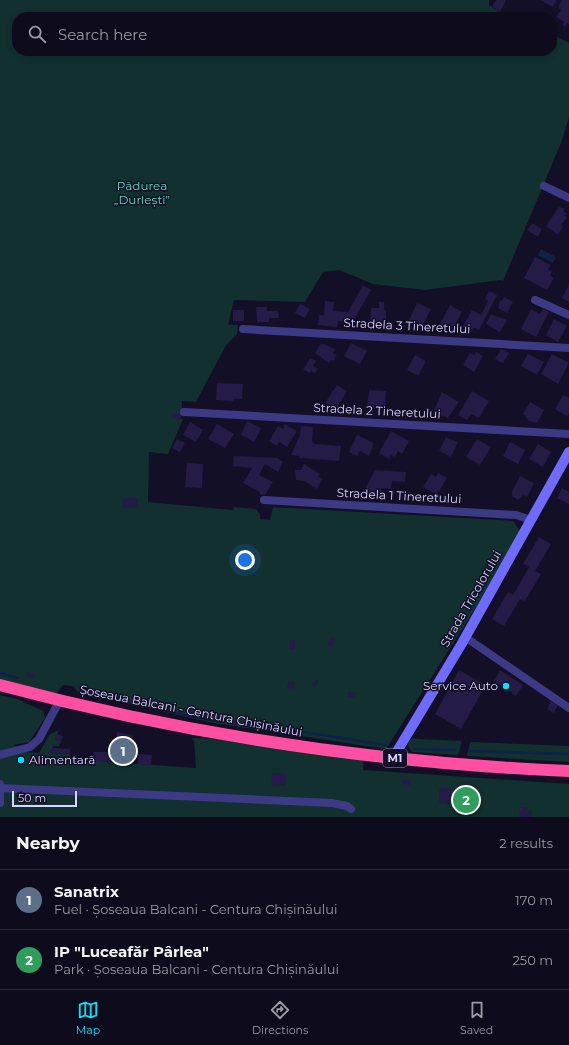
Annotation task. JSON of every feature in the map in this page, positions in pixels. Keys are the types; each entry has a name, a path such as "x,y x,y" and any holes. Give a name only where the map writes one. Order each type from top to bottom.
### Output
{"highway":[{"name":"Șoseaua Balcani - Centura Chișinăului","path":"0,686 182,726 277,744 393,758 493,767 569,771"}],"street":[{"path":"544,186 569,198"},
{"path":"535,300 569,316"},
{"name":"Stradela 3 Tineretului","path":"243,329 569,348"},
{"name":"Stradela 2 Tineretului","path":"184,412 569,434"},
{"name":"Strada Tricolorului","path":"393,758 466,637 569,452"},
{"name":"Stradela 1 Tineretului","path":"264,500 516,514 531,520"},
{"path":"466,637 569,708"},
{"path":"0,755 30,746 40,739 60,700"},
{"path":"0,784 0,802"},
{"path":"0,788 332,803 347,806 351,809"}],"green space":[{"name":"Pădurea „Durlești”","path":"0,0 489,0 489,5 499,12 12,12 12,56 557,56 557,37 569,43 569,117 561,143 503,281 500,280 425,290 373,284 339,270 323,272 305,302 234,300 228,325 238,325 237,334 226,345 196,402 182,401 181,419 183,419 168,454 149,452 148,502 233,510 234,507 256,509 260,515 260,519 270,520 273,507 513,521 520,531 501,568 386,749 214,723 78,692 73,686 63,685 56,694 0,679"},
{"path":"0,695 17,699 43,711 45,718 29,742 13,745 26,752 39,753 50,734 59,730 55,739 61,741 59,746 53,746 50,753 70,754 70,759 196,768 194,741 191,738 219,739 364,760 363,770 569,784 569,817 0,817"},
{"path":"412,738 462,741 458,755 412,752 407,744"},
{"path":"470,742 569,746 569,762 467,756"}],"water":[{"path":"541,249 556,257 553,263 538,255"}],"building":[{"path":"496,0 506,0 500,12 492,7"},
{"path":"540,0 557,0 553,7"},
{"path":"562,0 569,0 569,24 567,23 565,27 562,25 564,22 557,18 561,10 558,7"},
{"path":"559,207 565,209 563,211 567,214 564,216 567,217 561,225 563,227 558,235 546,226"},
{"path":"532,223 542,229 538,237 527,230"},
{"path":"535,257 551,265 548,270 552,271 550,275 554,278 547,290 524,278"},
{"path":"363,285 371,290 351,325 338,321 337,327 318,325 319,315 324,315 325,301 334,302 333,311 348,312"},
{"path":"569,285 569,302 562,298"},
{"path":"489,291 497,295 479,330 474,328 472,331 463,326 472,310 481,315 488,301 485,299"},
{"path":"504,297 513,302 507,313 498,308 500,300 502,301"},
{"path":"379,302 384,302 384,310 386,310 386,327 375,327 375,324 370,324 371,308 379,308"},
{"path":"417,303 431,309 421,329 408,323"},
{"path":"300,304 310,309 305,318 295,313"},
{"path":"450,305 462,312 453,329 440,324"},
{"path":"256,307 267,307 267,311 278,311 279,318 269,318 269,322 257,322"},
{"path":"531,309 540,314 543,309 549,312 536,337 521,329"},
{"path":"233,310 244,310 244,321 233,321"},
{"path":"491,314 507,320 500,332 486,324"},
{"path":"554,319 567,326 558,342 546,335"},
{"path":"321,343 335,349 333,353 337,355 333,361 331,360 329,363 315,353"},
{"path":"351,343 367,351 360,364 344,356"},
{"path":"501,349 509,353 503,363 495,359"},
{"path":"476,352 483,356 474,372 463,365 470,353 474,355"},
{"path":"528,354 544,362 537,375 521,366"},
{"path":"552,354 569,363 558,384 541,374"},
{"path":"415,355 426,361 418,376 407,370"},
{"path":"310,358 316,361 313,366 318,369 315,373 311,371 310,373 303,370"},
{"path":"217,383 243,384 242,399 233,399 233,401 216,400"},
{"path":"337,385 347,391 336,409 325,403"},
{"path":"369,390 386,391 385,409 367,407"},
{"path":"472,391 489,401 479,418 471,414 467,420 458,415"},
{"path":"442,392 459,402 448,418 443,417 434,410"},
{"path":"563,395 569,398 569,413 567,416 555,409"},
{"path":"530,402 544,410 537,423 529,421 523,414"},
{"path":"172,414 181,414 181,419 172,418"},
{"path":"247,421 261,428 254,442 241,435"},
{"path":"190,422 203,430 196,442 183,435"},
{"path":"217,424 234,434 225,448 208,439"},
{"path":"285,424 297,431 287,447 279,442 277,446 269,441 278,426 283,429"},
{"path":"301,426 313,427 312,441 314,444 341,446 339,461 300,458 299,456 291,455 300,435"},
{"path":"391,431 409,441 402,454 398,451 395,457 391,455 389,459 379,453"},
{"path":"357,435 374,443 369,456 360,451 357,456 349,452"},
{"path":"446,437 458,442 451,457 439,451"},
{"path":"177,439 185,443 180,452 172,448"},
{"path":"477,439 491,447 480,465 466,457"},
{"path":"510,442 525,450 518,464 503,456"},
{"path":"538,444 551,452 543,467 529,459"},
{"path":"234,456 277,458 283,462 278,472 265,464 259,475 273,482 265,495 259,494 260,492 243,483 252,468 233,466"},
{"path":"187,463 203,464 202,488 185,487"},
{"path":"304,464 320,474 318,476 323,479 317,489 304,481 296,480 295,470 301,470"},
{"path":"375,470 406,472 405,482 392,481 391,489 381,488 380,497 365,496 366,487"},
{"path":"438,473 447,478 437,495 423,487 431,474 436,477"},
{"path":"520,476 534,483 527,497 523,495 518,500 512,496 512,492"},
{"path":"562,488 569,492 569,504 557,498"},
{"path":"138,498 138,507 122,508 122,499"},
{"path":"539,537 551,544 535,571 541,574 525,601 520,599 504,626 492,619 508,592 513,595 529,567 523,564"},
{"path":"332,637 336,640 331,647 327,644"},
{"path":"290,640 295,640 295,649 290,649"},
{"path":"459,670 486,685 461,729 435,714"},
{"path":"500,670 523,685 516,696 494,681"},
{"path":"27,672 35,674 34,679 26,677"},
{"path":"315,679 319,681 315,688 312,686"},
{"path":"289,680 295,682 293,689 287,688"},
{"path":"348,692 356,693 355,698 348,697"},
{"path":"551,701 558,705 554,713 547,709"},
{"path":"117,732 133,735 129,763 94,761 94,752 106,752 113,756"},
{"path":"57,734 63,736 61,741 55,739"},
{"path":"52,748 70,749 70,754 50,753"},
{"path":"138,754 152,755 151,765 138,764"},
{"path":"272,773 287,774 286,786 271,785"},
{"path":"402,780 411,780 411,785 402,784"},
{"path":"439,788 451,788 450,804 439,803"},
{"path":"522,807 528,807 528,810 532,810 532,817 519,817 519,810 522,810"}],"waterway":[{"path":"0,673 18,678"},
{"path":"90,693 189,716 385,745"},
{"path":"414,749 455,750"},
{"path":"470,751 569,754"}],"place":[{"name":"Service Auto","path":"506,686"},
{"name":"Sanatrix","path":"123,751"},
{"name":"Alimentară","path":"21,760"},
{"name":"IP \"Luceafăr Pârlea\"","path":"466,800"}]}
